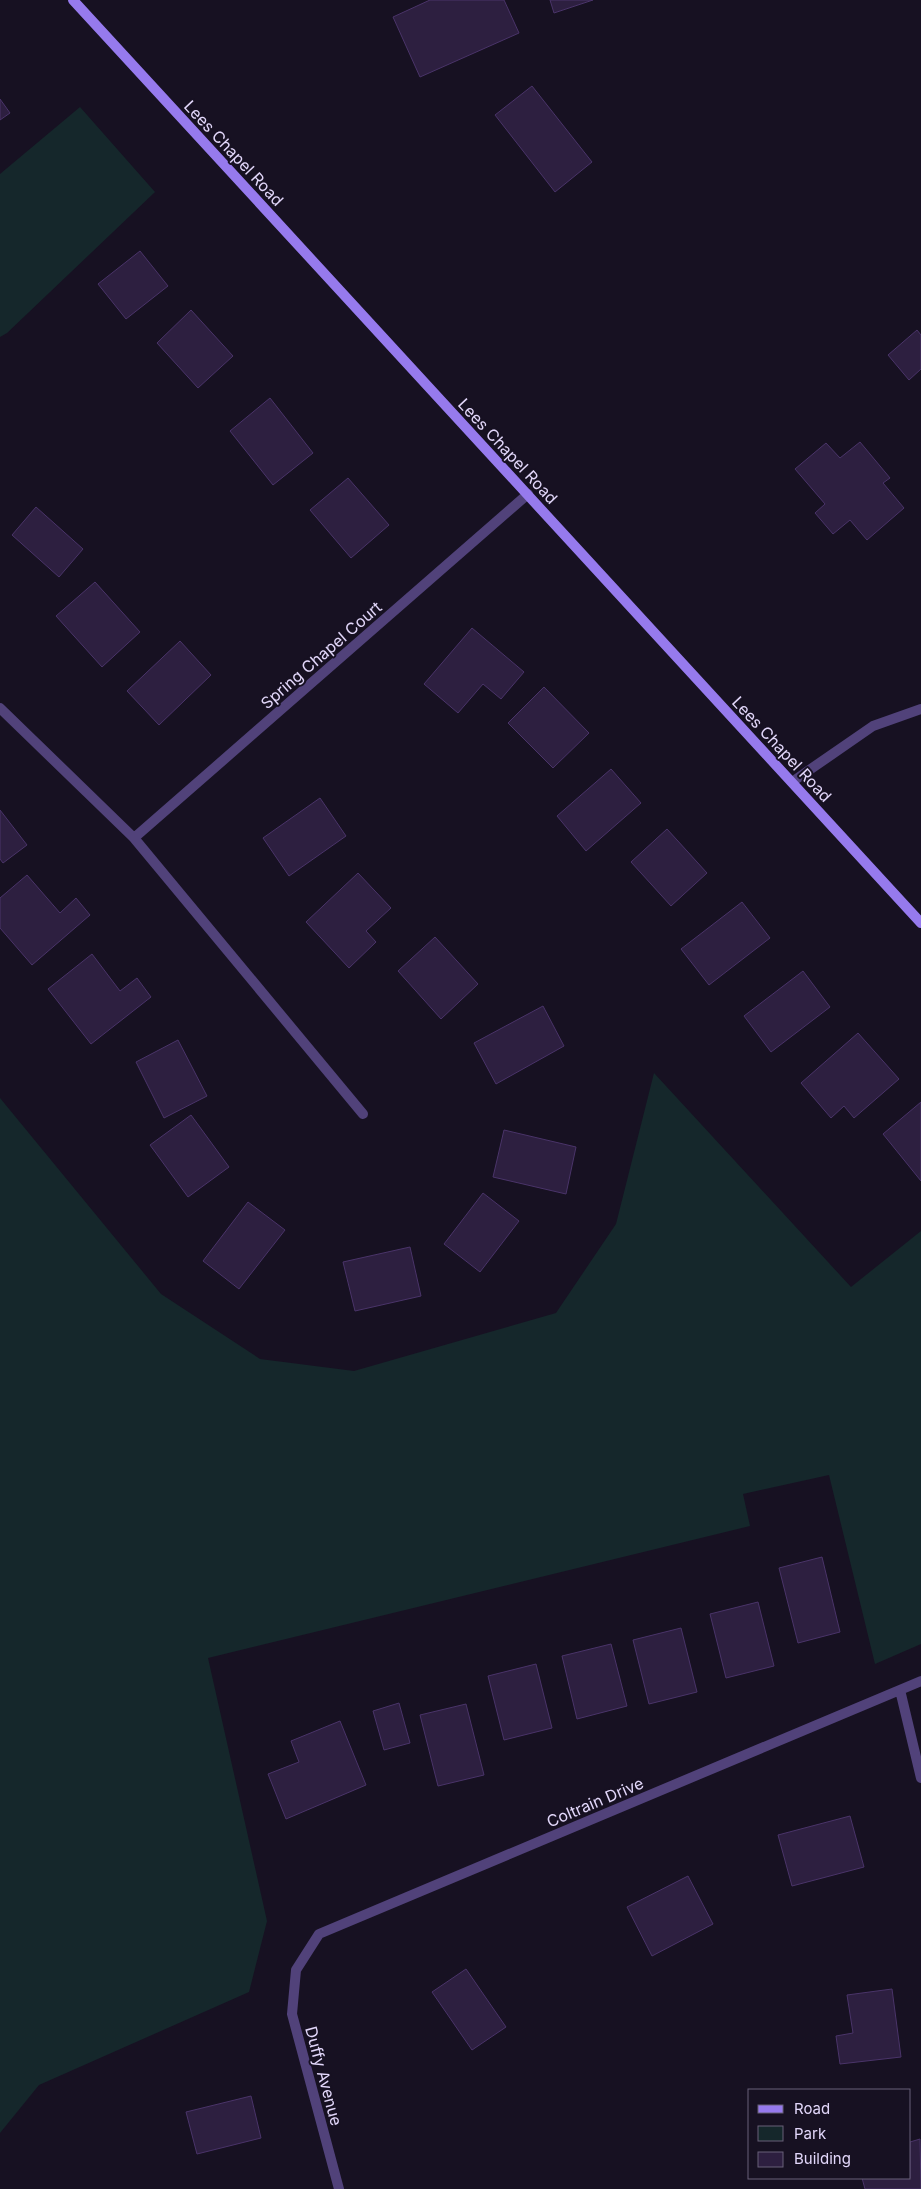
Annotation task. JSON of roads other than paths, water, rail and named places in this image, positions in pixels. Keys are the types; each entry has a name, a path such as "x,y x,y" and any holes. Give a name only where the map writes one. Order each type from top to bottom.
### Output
{"main road":[{"name":"Lees Chapel Road","path":"73,0 921,923"}],"street":[{"name":"Spring Chapel Court","path":"134,838 528,494"},
{"path":"0,708 134,838 363,1114"},
{"path":"792,782 873,726 921,709"},
{"name":"Coltrain Drive","path":"296,1970 319,1934 921,1682"},
{"path":"900,1690 921,1778"},
{"name":"Duffy Avenue","path":"296,1970 292,2014 339,2189"}]}
